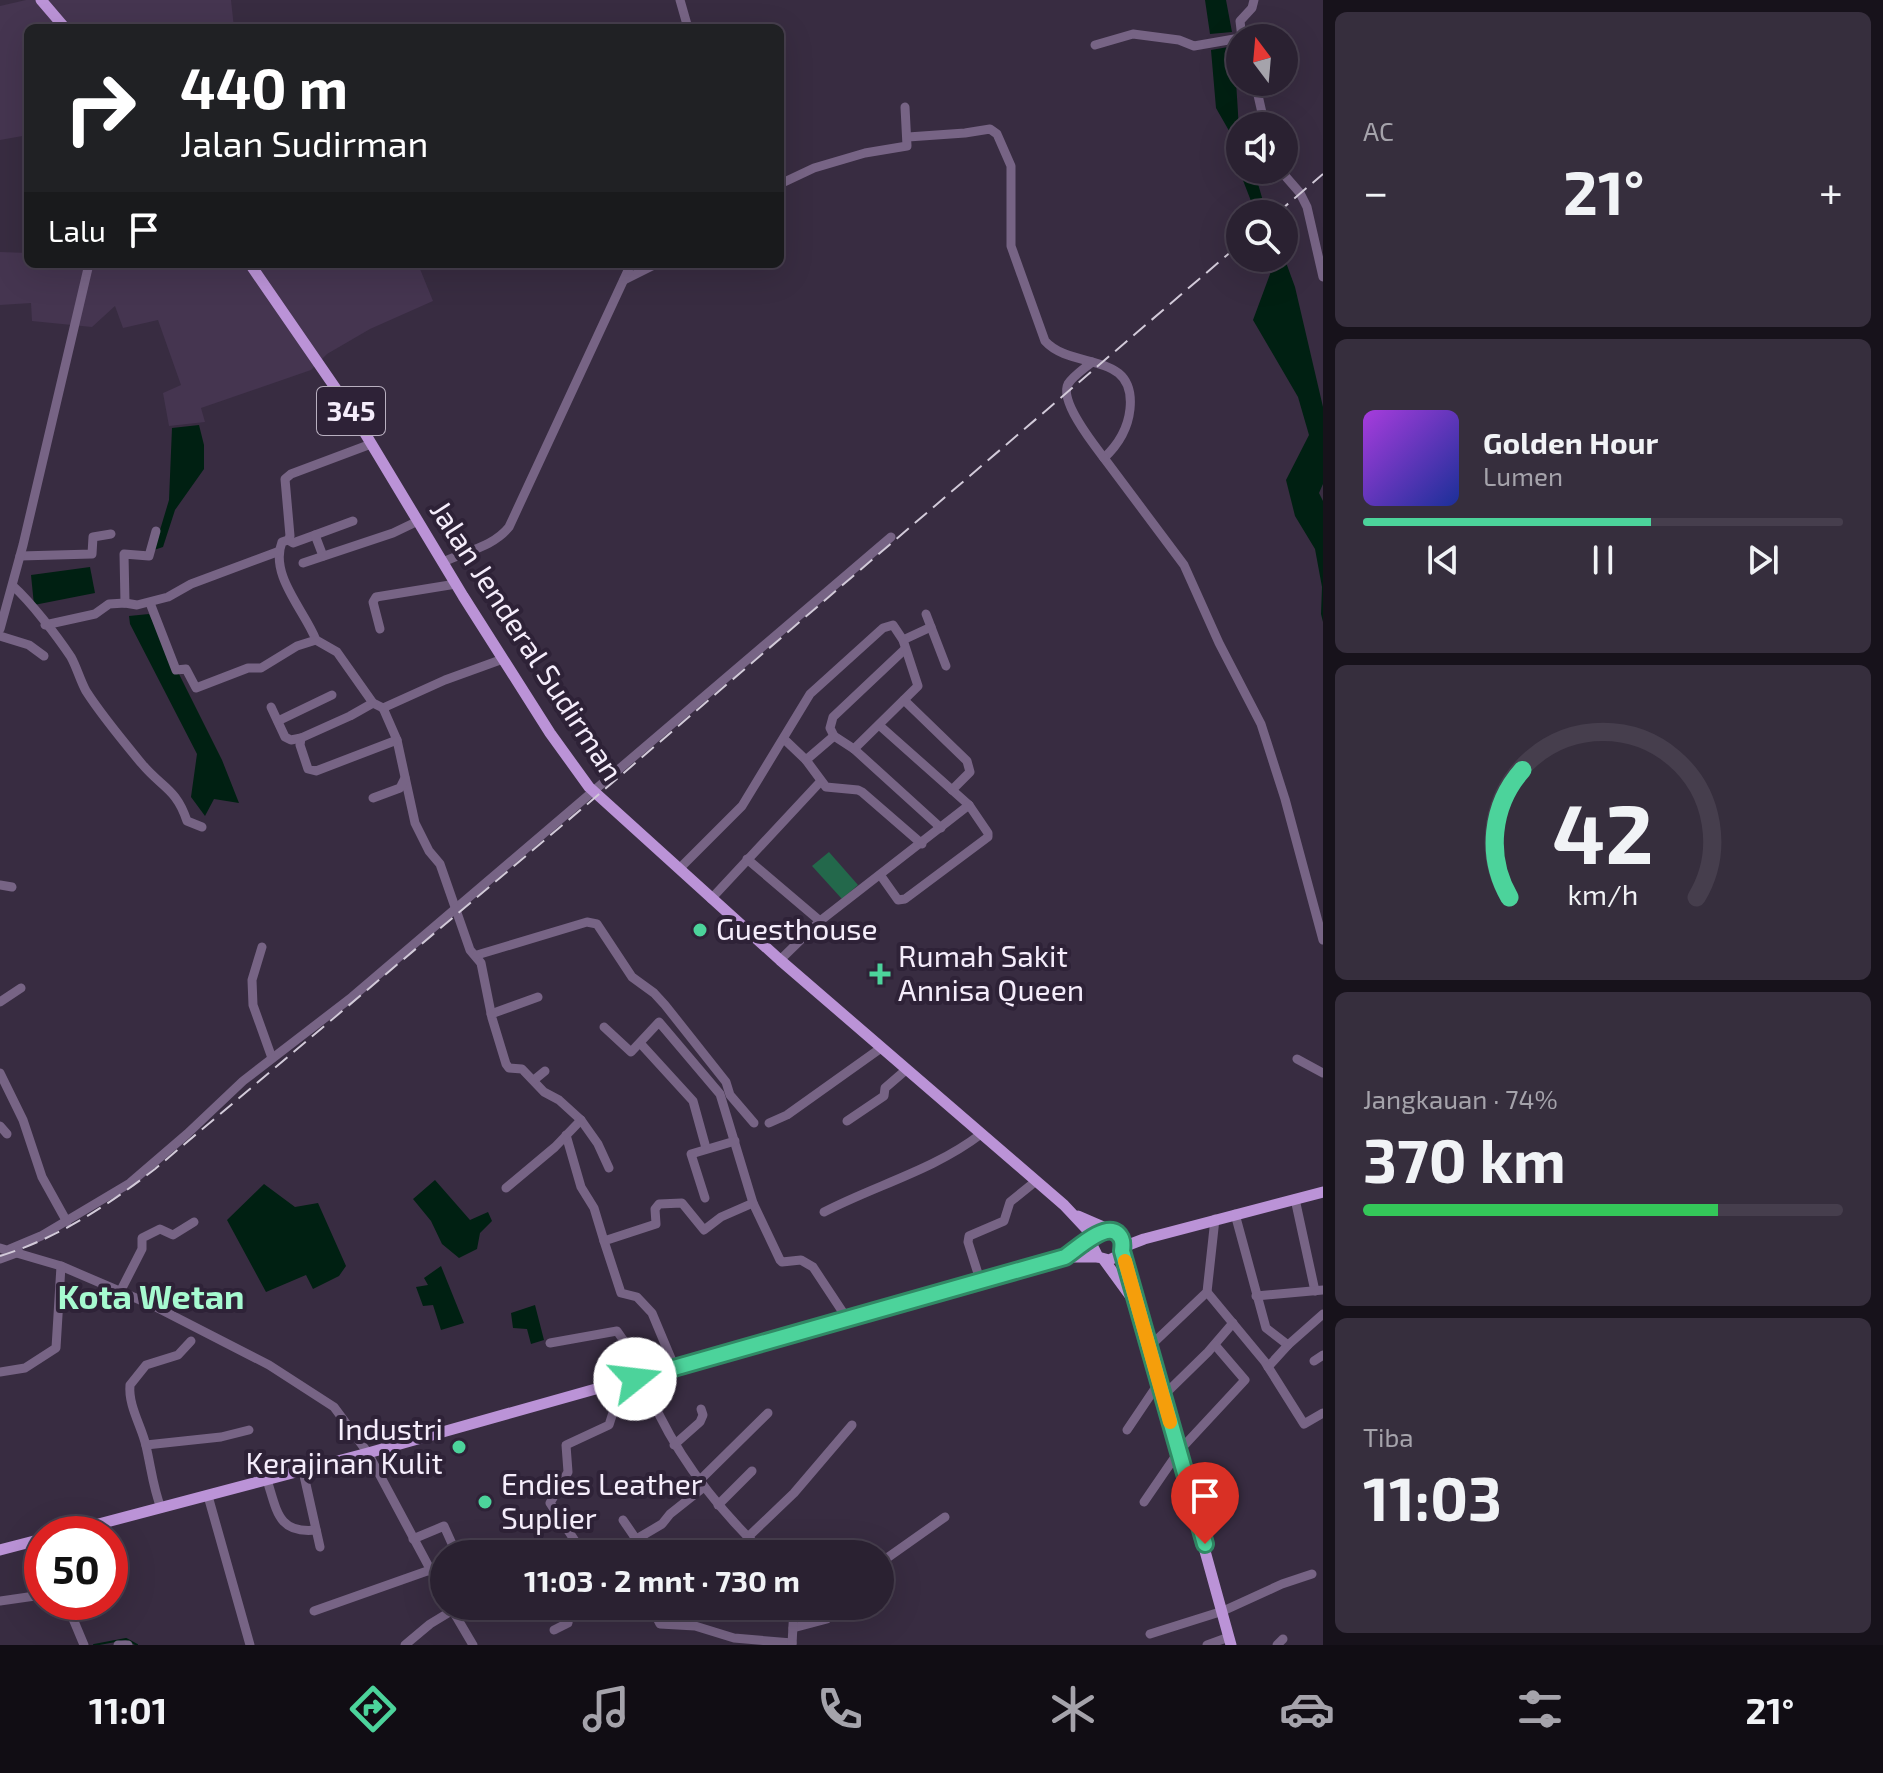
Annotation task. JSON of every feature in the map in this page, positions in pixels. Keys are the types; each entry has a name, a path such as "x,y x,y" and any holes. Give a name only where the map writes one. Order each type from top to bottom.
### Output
{"main road":[{"path":"41,0 62,24"},
{"name":"Jalan Jenderal Sudirman","path":"253,268 314,355 550,733 593,792 780,960 1074,1214 1094,1237"},
{"path":"1065,1257 1113,1260 1122,1249 1143,1239 1323,1192"},
{"name":"Jalan Jenderal Sudirman","path":"1074,1214 1115,1232 1143,1239"},
{"path":"128,1517 981,1283 1065,1257 1102,1231 1115,1232 1188,1481 1230,1641"},
{"path":"1094,1237 1092,1245 1134,1300"},
{"path":"0,1549 24,1543"}],"street":[{"path":"680,0 687,24"},
{"path":"1240,24 1254,0"},
{"path":"1095,45 1133,34 1179,40 1194,46 1226,39"},
{"path":"784,182 814,168 865,153 904,148 909,144 905,107"},
{"path":"908,137 990,129 997,134 1012,170 1011,246 1045,341 1058,352 1120,373 1131,396 1128,426 1104,458"},
{"path":"1292,184 1307,207 1323,277"},
{"path":"0,629 13,586 88,268"},
{"path":"443,562 487,544 502,536 509,527 629,268"},
{"path":"624,280 648,268"},
{"path":"1092,362 1068,384 1067,391 1076,421 1184,565 1219,643 1261,724 1318,902 1323,940"},
{"path":"288,540 290,529 285,479 371,444"},
{"path":"353,521 295,543 288,540 282,542 277,552 290,597 310,625 316,640 337,652 373,703 383,708 397,740 415,823 429,851 440,864 470,950 481,963 491,1014 507,1067 519,1067 544,1092 559,1100 581,1120 598,1144 609,1168"},
{"path":"303,563 393,533 418,521"},
{"path":"125,603 124,554 150,555 156,531"},
{"path":"20,556 92,554 93,537 111,534"},
{"path":"315,535 323,556"},
{"path":"5,1248 67,1222 130,1183 240,1085 342,1005 891,537"},
{"path":"45,625 95,614 103,606 150,603 277,552"},
{"path":"380,629 373,602 376,597 456,584"},
{"path":"13,586 28,599 72,659 85,689 144,767 173,792 187,821 202,827"},
{"path":"150,603 177,671 186,669 196,688 248,668 261,668 297,646 316,640"},
{"path":"926,614 946,666"},
{"path":"679,869 742,806 810,694 883,628 893,625 904,645 918,686 854,749"},
{"path":"931,627 904,645 833,717 830,728 834,736 854,749 941,828"},
{"path":"0,636 29,645 44,656"},
{"path":"383,708 445,680 503,659"},
{"path":"278,721 332,695"},
{"path":"904,700 967,761 970,772 952,790"},
{"path":"271,707 288,739 301,738 373,703"},
{"path":"879,725 969,805 988,833 987,840 905,899 898,900 881,876"},
{"path":"806,760 834,736"},
{"path":"301,738 300,745 311,771 397,740"},
{"path":"784,739 831,789 862,792 922,844"},
{"path":"373,798 400,788 405,778"},
{"path":"711,899 821,781"},
{"path":"780,960 820,921 969,805"},
{"path":"747,859 820,921"},
{"path":"0,885 12,887"},
{"path":"477,955 587,922 594,923 632,977 665,1005 754,1123"},
{"path":"262,947 252,980 253,1005 272,1058"},
{"path":"0,1002 21,988"},
{"path":"491,1014 538,997"},
{"path":"604,1027 629,1051 656,1023 661,1023 716,1087 753,1203 780,1260 808,1262 848,1320"},
{"path":"640,1043 693,1101 706,1148"},
{"path":"769,1123 787,1115 881,1048"},
{"path":"1297,1059 1323,1073"},
{"path":"847,1121 884,1096 885,1088 907,1069"},
{"path":"534,1080 545,1071"},
{"path":"0,1073 23,1120 42,1177 67,1222"},
{"path":"0,1096 9,1088"},
{"path":"506,1188 581,1120"},
{"path":"824,1212 859,1194 903,1178 965,1146 981,1134"},
{"path":"566,1135 581,1187 594,1208 620,1291 637,1297 652,1313 675,1368"},
{"path":"705,1198 691,1156 693,1152 735,1141"},
{"path":"981,1283 968,1242 969,1236 1004,1221 1010,1202 1036,1181"},
{"path":"1256,1296 1319,1290 1295,1199"},
{"path":"604,1241 656,1224 655,1209 659,1204 682,1203 704,1230 721,1217 753,1203"},
{"path":"1235,1214 1266,1328 1288,1345"},
{"path":"1148,1348 1207,1292 1215,1219"},
{"path":"120,1292 142,1249 144,1236 160,1229 173,1235 194,1222"},
{"path":"5,1248 61,1266 120,1292 194,1336 269,1365 326,1401 341,1415 368,1453 430,1570 314,1611"},
{"path":"0,1259 21,1252"},
{"path":"0,1372 25,1368 56,1348 61,1266"},
{"path":"1207,1292 1268,1367 1304,1424 1323,1413"},
{"path":"1268,1367 1323,1314"},
{"path":"1162,1397 1233,1323"},
{"path":"550,1343 617,1331 674,1445 718,1505 751,1540"},
{"path":"161,1508 151,1479 146,1445 130,1385 146,1365 178,1355 194,1336"},
{"path":"1144,1502 1179,1451 1245,1380 1215,1345"},
{"path":"1314,1361 1323,1355"},
{"path":"574,1540 550,1503 568,1472 566,1445 609,1425 617,1400 639,1378"},
{"path":"1127,1430 1158,1384"},
{"path":"674,1445 700,1422 703,1415 701,1409"},
{"path":"623,1520 636,1539 662,1524 768,1413"},
{"path":"748,1537 794,1493 852,1425"},
{"path":"146,1445 221,1437 249,1430"},
{"path":"303,1471 320,1547"},
{"path":"718,1505 752,1471"},
{"path":"1188,1481 1210,1473"},
{"path":"267,1480 285,1524 299,1532 316,1530"},
{"path":"208,1496 250,1645"},
{"path":"894,1553 945,1517"},
{"path":"413,1539 443,1525 450,1540"},
{"path":"1150,1634 1223,1611 1312,1574"},
{"path":"0,1601 24,1598"},
{"path":"74,1620 84,1645"},
{"path":"405,1645 435,1620"},
{"path":"458,1620 473,1645"},
{"path":"554,1630 568,1620"},
{"path":"658,1620 660,1624 695,1626 734,1638 792,1644 793,1620"},
{"path":"793,1628 823,1620"},
{"path":"1207,1645 1230,1641"},
{"path":"118,1645 128,1645"}],"shaded area":[{"path":"26,0 231,0 234,24 24,24 24,136 0,140 0,6"},
{"path":"1205,0 1226,0 1230,24 1226,24 1226,33 1210,34"},
{"path":"1226,47 1226,96 1237,96 1238,112 1226,112 1226,126 1216,108 1211,50"},
{"path":"1244,184 1258,184 1263,200 1251,200"},
{"path":"0,252 24,253 24,268 420,268 433,301 370,329 327,354 311,370 201,408 205,422 169,426 163,393 181,385 158,320 123,328 115,306 92,327 32,321 31,303 0,305"},
{"path":"1271,272 1290,272 1323,407 1323,484 1319,493 1323,501 1323,622 1322,587 1315,549 1295,516 1286,480 1309,435 1298,397 1253,320"},
{"path":"199,425 204,445 204,469 175,510 163,547 154,550 169,500 172,428"},
{"path":"90,567 95,593 34,605 31,575"},
{"path":"149,614 222,760 239,803 214,799 205,816 191,797 197,754 130,624 129,616"},
{"path":"435,1180 470,1220 488,1212 492,1221 480,1233 477,1249 459,1258 442,1244 431,1221 413,1199"},
{"path":"264,1184 295,1207 318,1203 346,1266 339,1276 313,1289 306,1275 266,1292 227,1220"},
{"path":"441,1266 464,1323 441,1330 433,1305 423,1306 416,1287 428,1285 424,1278"},
{"path":"535,1305 544,1340 531,1344 527,1329 513,1328 511,1313"}],"green space":[{"path":"829,852 858,885 842,899 812,866"}],"waterway":[{"path":"94,1645 126,1639 137,1645"}],"railway":[{"path":"1292,200 1323,174"},
{"path":"0,1256 42,1240 81,1220 155,1169 591,801 1226,256"}],"slow traffic":[{"path":"1125,1261 1170,1422"}],"place":[{"name":"Guesthouse","path":"700,930"},
{"name":"Rumah Sakit Annisa Queen","path":"880,974"},
{"name":"Industri Kerajinan Kulit","path":"459,1447"},
{"name":"Endies Leather Suplier","path":"485,1502"}],"district":[{"name":"Kota Wetan","path":"151,1297"}],"route":[{"path":"635,1379 1065,1257 1098,1233 1111,1230 1122,1239 1134,1300 1205,1544"}]}
